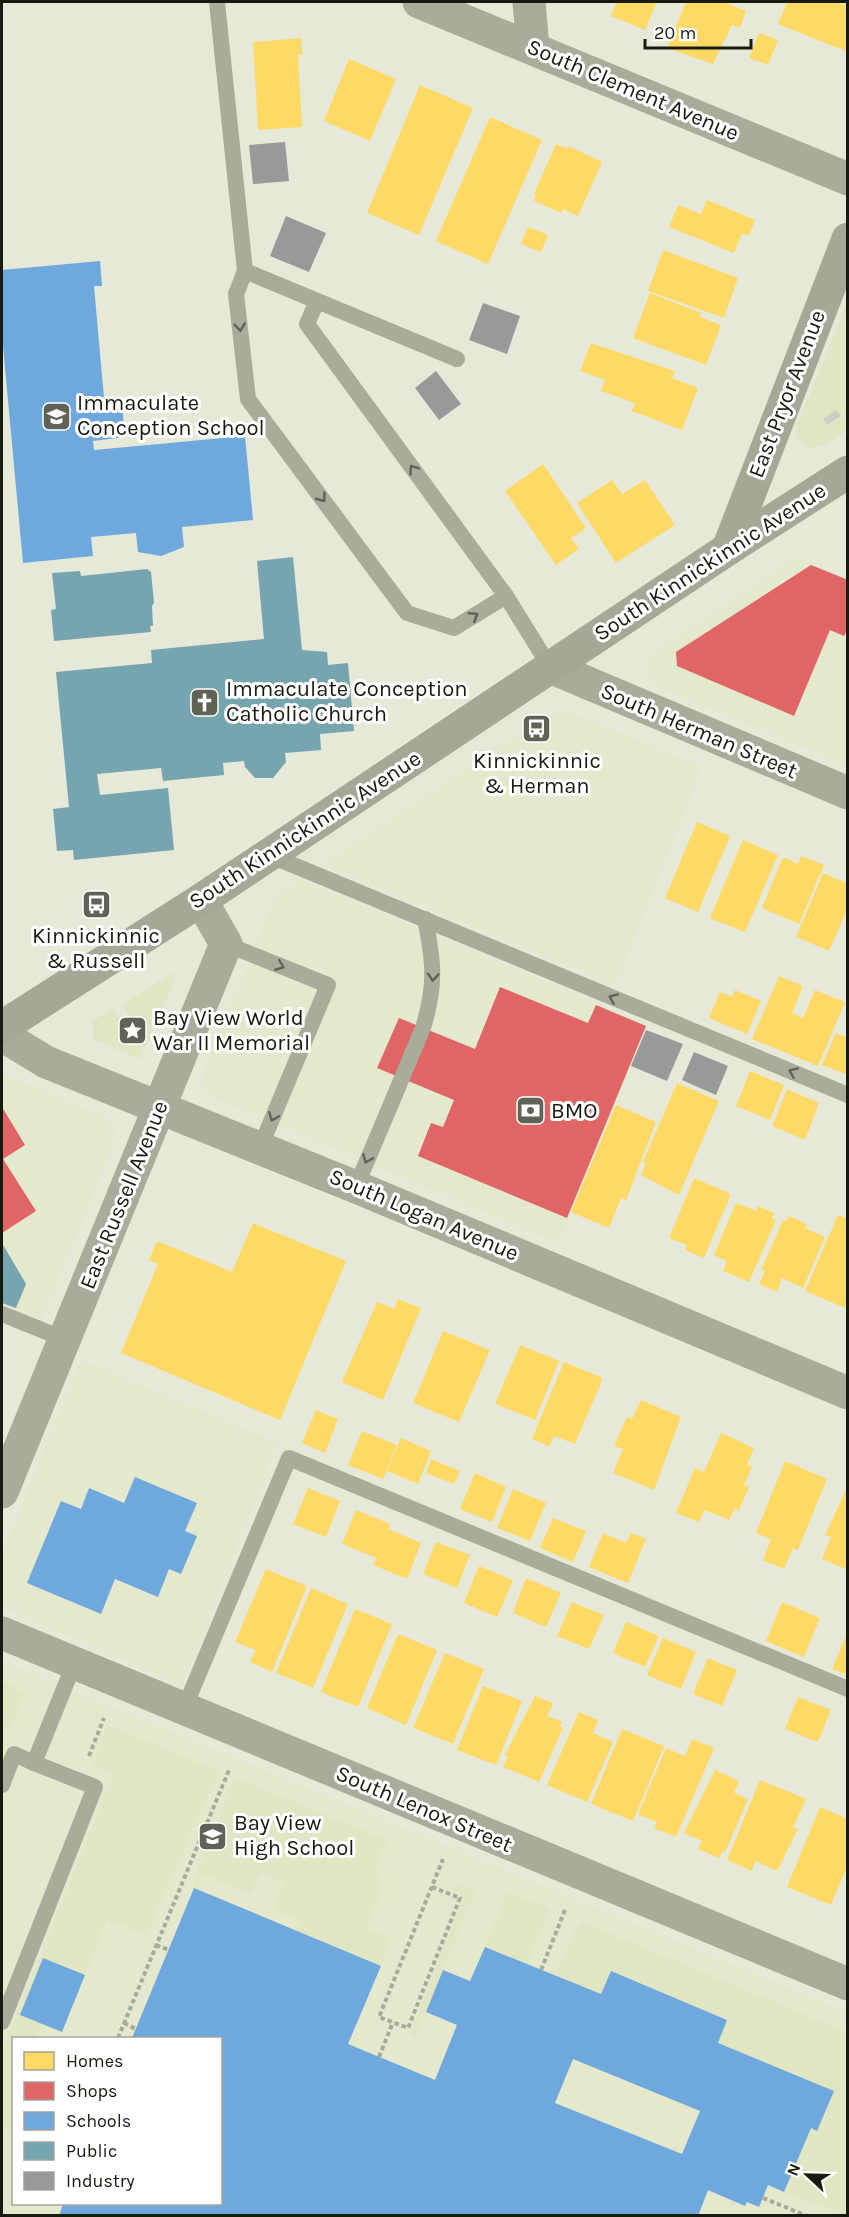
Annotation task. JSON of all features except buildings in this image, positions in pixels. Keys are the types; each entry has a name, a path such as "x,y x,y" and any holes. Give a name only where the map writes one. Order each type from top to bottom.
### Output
{"main road":[{"name":"East Pryor Avenue","path":"728,549 848,239"},
{"name":"South Kinnickinnic Avenue","path":"2,1027 201,900 728,549 848,472"}],"street":[{"name":"South Clement Avenue","path":"419,2 848,179"},
{"path":"529,2 533,48"},
{"name":"South Herman Street","path":"550,668 848,793"},
{"path":"201,900 226,944"},
{"name":"East Russell Avenue","path":"2,1492 226,944"},
{"name":"South Logan Avenue","path":"2,1035 46,1062 356,1186 848,1393"},
{"name":"South Lenox Street","path":"2,1633 848,1984"}],"lane":[{"path":"217,2 245,271 236,294 248,399 407,613 454,628 506,596"},
{"path":"245,271 458,359"},
{"path":"317,301 307,324 506,596 550,668"},
{"path":"269,855 848,1095"},
{"path":"356,1186 423,1028 431,1002 434,965 425,919"},
{"path":"226,944 328,985 260,1148"},
{"path":"2,1314 64,1340"},
{"path":"184,1709 289,1458 848,1689"},
{"path":"34,1763 74,1664"},
{"path":"2,1785 14,1754 95,1787 2,2022"}],"path":[{"path":"79,1780 104,1718"},
{"path":"118,2037 229,1770"},
{"path":"432,1887 460,1898 408,2028 379,2017 443,1859"},
{"path":"541,1970 565,1910"},
{"path":"156,1945 168,1950"},
{"path":"379,2057 393,2022"},
{"path":"124,2023 136,2029"},
{"path":"763,2198 807,2216"}],"shaded area":[{"path":"847,304 847,430 822,446 808,447 796,437 796,428"},
{"path":"797,557 847,579 847,765 658,687 647,672 648,661 655,650"},
{"path":"562,711 572,713 702,767 616,985 322,864 543,718"},
{"path":"299,879 648,1024 558,1243 207,1095 202,1084 203,1073 274,899"},
{"path":"173,973 174,982 140,1059 93,1039 93,1021 113,1008 130,1037 137,1032 122,1004"},
{"path":"2,1074 103,1116 115,1129 114,1144 41,1321 2,1304"},
{"path":"81,1360 278,1443 182,1685 2,1607 2,1555"},
{"name":"Bay View High School","path":"2,1661 847,2012 847,2215 2,2215"},
{"path":"2,1682 25,1692 9,1730 2,1727"},
{"path":"107,1725 219,1771 146,1935 107,1920 85,1975 43,1958 41,2023 35,2037 12,2037 12,2128 2,2131 2,2053 114,1774 93,1765"},
{"path":"235,1778 387,1840 375,1869 383,1887 366,1928 391,1939 381,1966 295,1930 299,1921 272,1909 283,1882 260,1873 250,1894 204,1875 197,1889 194,1888 197,1871"},
{"path":"456,1883 475,1891 415,2038 409,2035 465,1896 453,1891"},
{"path":"507,1892 550,1909 527,1964 485,1947"},
{"path":"582,1922 847,2032 847,2215 841,2215 784,2192 811,2128 818,2130 834,2091 718,2043 727,2019 611,1972 601,1994 556,1976 577,1927"}],"place":[{"name":"Immaculate Conception School","path":"56,416"},
{"name":"Immaculate Conception Catholic Church","path":"205,702"},
{"name":"Kinnickinnic & Herman","path":"537,729"},
{"name":"Kinnickinnic & Russell","path":"96,904"},
{"name":"Bay View World War II Memorial","path":"132,1031"},
{"name":"BMO","path":"530,1111"},
{"name":"Bay View High School","path":"213,1836"}]}
